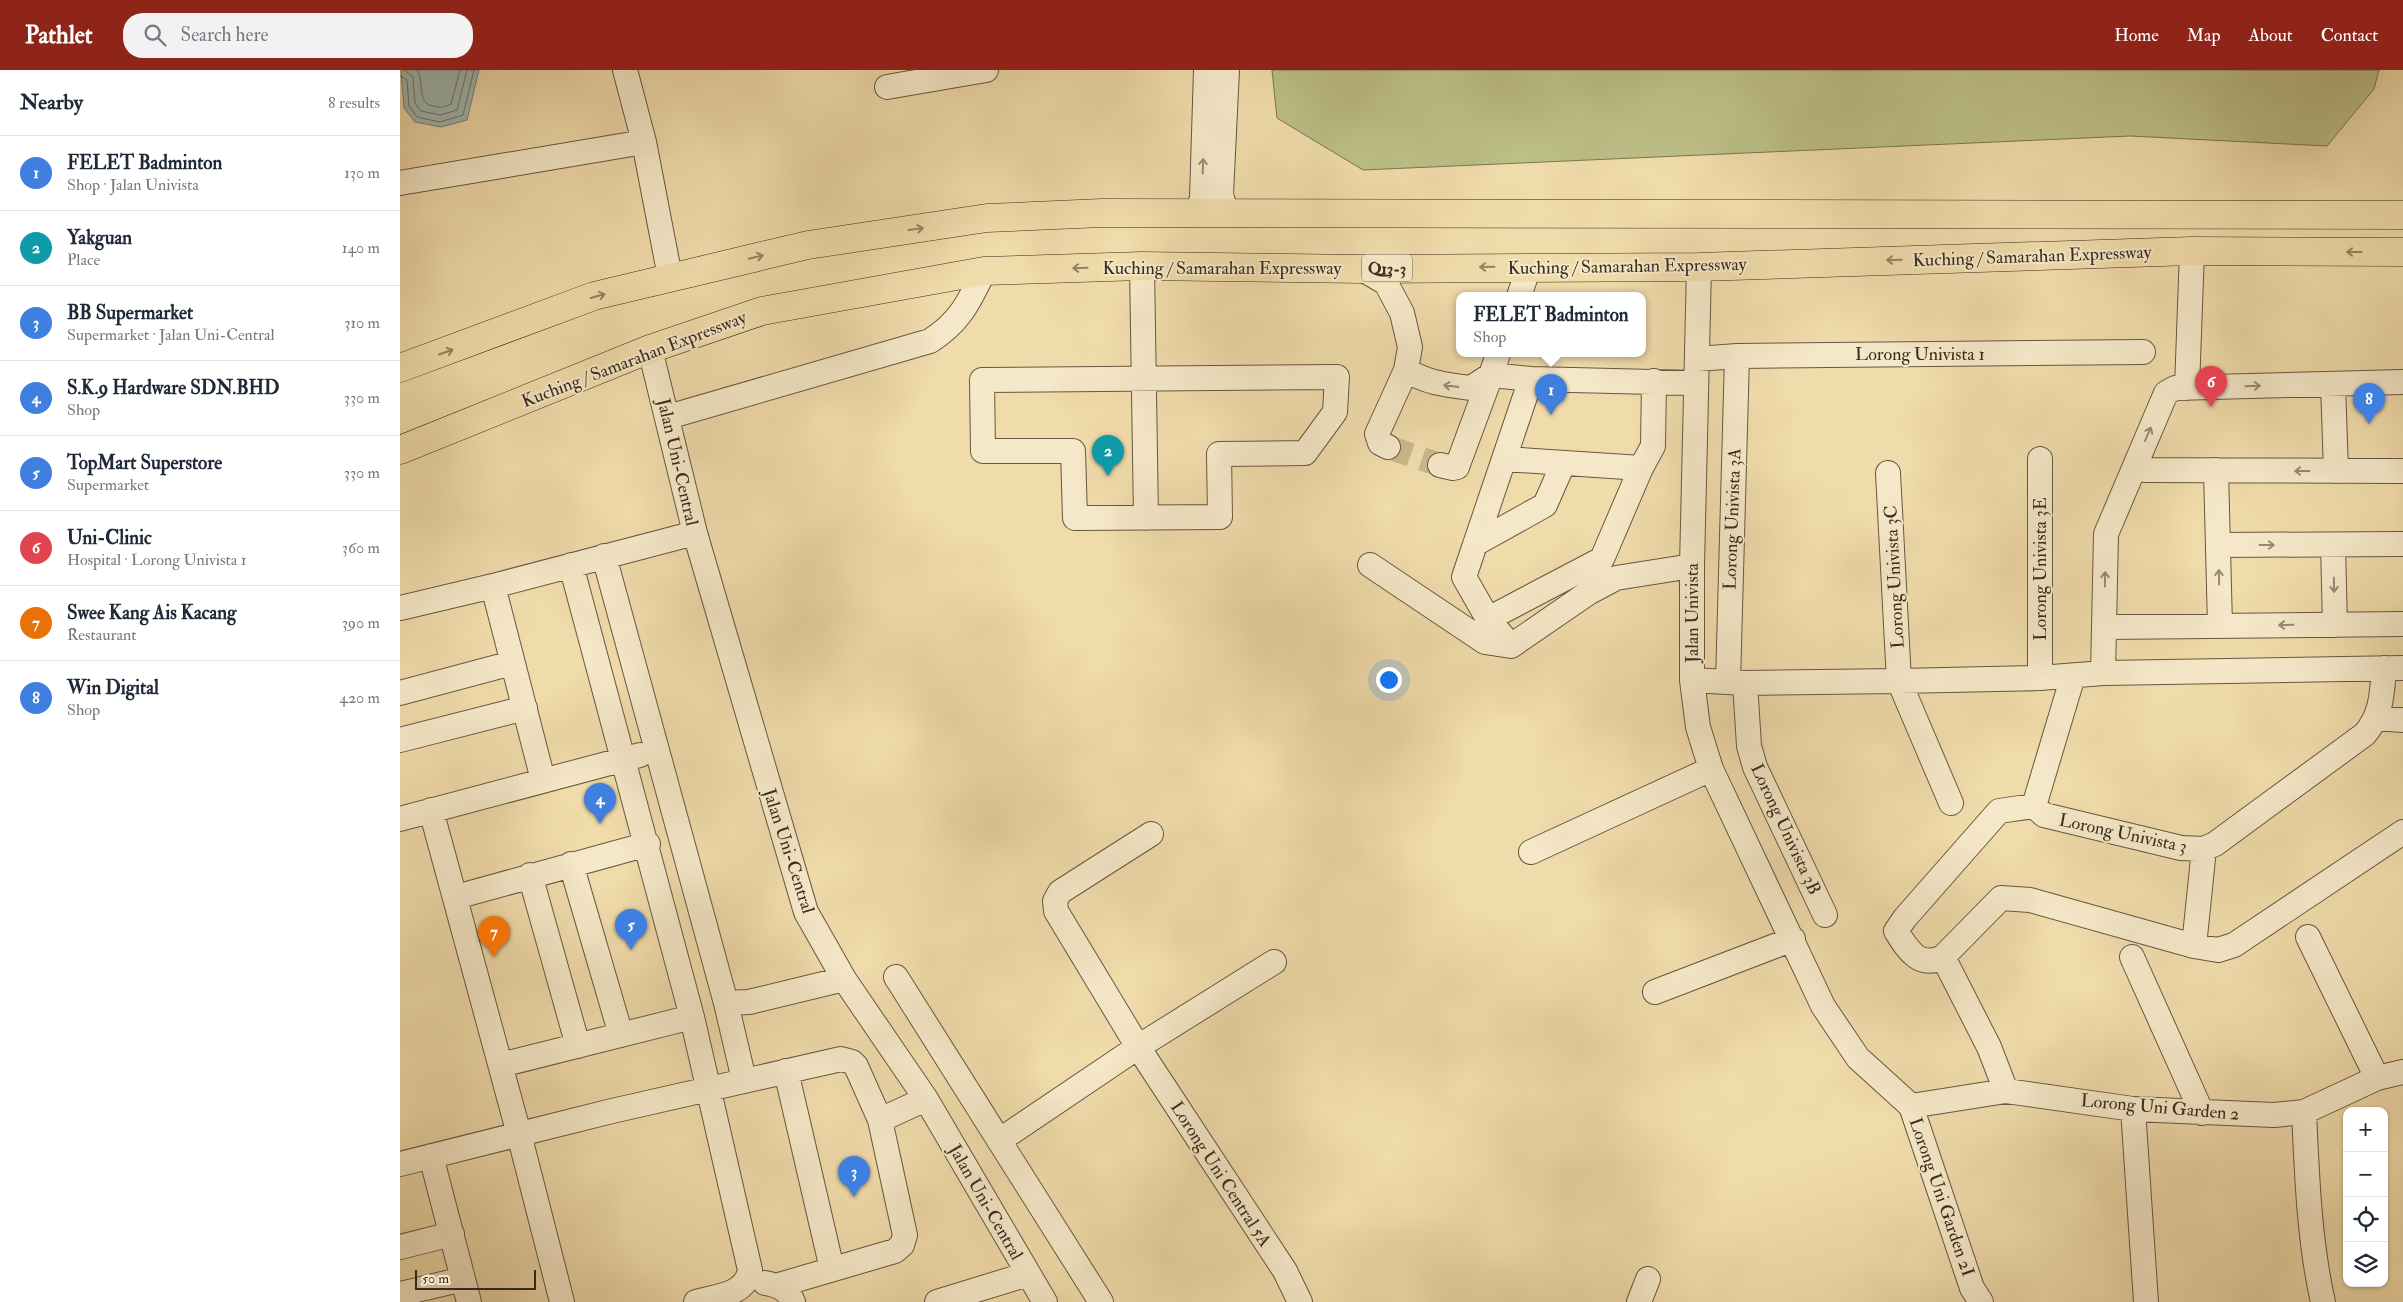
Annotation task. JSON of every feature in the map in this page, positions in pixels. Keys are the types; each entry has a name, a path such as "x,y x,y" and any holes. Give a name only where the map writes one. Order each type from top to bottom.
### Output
{"highway":[{"path":"400,368 594,296 808,245 987,218 1102,213 2392,215 2403,196"},
{"name":"Kuching / Samarahan Expressway","path":"400,450 650,349 762,311 984,271 1142,266 1362,268 1700,267 2192,251 2403,252"}],"street":[{"path":"625,70 644,142 670,278"},
{"path":"887,87 986,70"},
{"path":"1197,214 1202,198 1206,70"},
{"path":"1226,213 1222,194 1227,70"},
{"path":"400,183 644,142"},
{"path":"2187,388 2192,251"},
{"path":"1142,266 1146,518"},
{"path":"1520,292 1529,267"},
{"name":"Jalan Univista","path":"1700,267 1695,383 1692,566 1692,680 1698,727 1711,769 1793,939 1823,1006 1858,1058 1911,1106"},
{"path":"1362,268 1386,283 1402,313 1410,347 1406,370 1377,434 1380,443 1388,447"},
{"path":"668,417 930,341 956,321 968,306 984,271"},
{"name":"Jalan Uni-Central","path":"650,349 695,533 806,912 844,979 926,1099 1045,1302"},
{"name":"Lorong Univista 1","path":"1697,360 1737,356 2143,352"},
{"name":"Lorong Univista 3A","path":"1736,682 1737,356"},
{"path":"1406,370 1418,378 1435,384 1471,388 1495,364"},
{"path":"1495,364 1531,379 1695,383"},
{"path":"1440,465 1457,467 1495,364"},
{"path":"1337,377 1335,412 1305,453 1219,454 1220,517 1075,518 1074,452 983,451 982,380 1144,379 1337,377"},
{"path":"1511,646 1488,619 1464,577 1531,379"},
{"path":"1488,619 1602,559 1641,468 1653,446 1654,381"},
{"path":"2103,673 2107,526 2166,393 2175,388 2403,382"},
{"path":"2333,384 2336,471"},
{"path":"1505,459 1641,468"},
{"name":"Lorong Univista 3E","path":"2040,460 2040,678"},
{"path":"1475,544 1545,505 1564,464"},
{"path":"2145,470 2403,471"},
{"path":"2216,470 2220,626"},
{"name":"Lorong Univista 3C","path":"1888,473 1899,680 1951,803"},
{"path":"400,608 493,586 695,533"},
{"path":"2218,545 2403,544"},
{"path":"2333,545 2335,624"},
{"path":"604,556 726,1003 744,1080"},
{"path":"571,565 648,844 692,1017 750,1270 748,1281 741,1289 696,1302"},
{"path":"1370,565 1484,642 1511,646 1588,593 1616,578 1692,566"},
{"path":"493,586 542,780"},
{"path":"2104,627 2403,624"},
{"path":"400,693 512,663"},
{"path":"1692,680 1736,682 2040,678 2103,673 2393,668"},
{"name":"Lorong Univista 3","path":"2034,806 2044,815 2181,848 2204,849 2215,844 2365,734 2381,708 2393,668"},
{"path":"2073,676 2034,806 1999,812 1896,931 1904,944 1921,961 1932,962 1943,957 2001,898 2030,900 2194,946 2218,950 2234,945 2403,832"},
{"name":"Lorong Univista 3B","path":"1736,682 1755,767 1825,915"},
{"path":"400,740 525,708"},
{"path":"2376,718 2403,720"},
{"path":"400,818 657,750"},
{"path":"1531,852 1711,769"},
{"path":"431,810 501,1065 562,1302"},
{"name":"Lorong Uni Central 5A","path":"1151,834 1060,892 1055,900 1056,911 1138,1047 1285,1271 1300,1302"},
{"path":"456,897 648,844"},
{"path":"2194,946 2204,849"},
{"path":"571,864 621,1035"},
{"path":"530,876 578,1046"},
{"path":"2308,938 2377,1078"},
{"path":"1655,992 1793,939"},
{"path":"1943,957 1989,1047 2006,1090"},
{"path":"2132,958 2202,1113"},
{"path":"1000,1140 1138,1047 1274,962"},
{"path":"896,978 1101,1302"},
{"path":"726,1003 749,1002 844,979"},
{"path":"501,1065 692,1017"},
{"path":"400,1164 707,1088 841,1060 852,1062 880,1120 905,1235 902,1245 895,1251 832,1269 786,1293 748,1281"},
{"path":"786,1071 832,1269"},
{"name":"Lorong Uni Garden 2","path":"1911,1106 2006,1090 2133,1109 2274,1115 2304,1112 2377,1078 2403,1072"},
{"path":"880,1120 926,1099"},
{"name":"Lorong Uni Garden 2I","path":"1911,1106 1977,1295"},
{"path":"2133,1109 2146,1302"},
{"path":"2304,1112 2307,1196 2317,1277 2323,1302"},
{"path":"432,1156 469,1302"},
{"path":"400,1247 452,1234"},
{"path":"937,1302 1028,1274"},
{"path":"400,1294 463,1279"},
{"path":"1639,1302 1648,1279"}],"green space":[{"path":"1272,70 2379,70 2374,89 2327,146 2130,136 1363,170 1277,118"}],"water":[{"path":"401,70 479,70 467,120 441,127 415,122 404,108"}],"tunnel":[{"path":"1388,447 1440,465"}],"place":[{"name":"Uni-Clinic","path":"2211,407"},
{"name":"FELET Badminton","path":"1551,415"},
{"name":"Win Digital","path":"2369,424"},
{"name":"Yakguan","path":"1108,476"},
{"name":"S.K.9 Hardware SDN.BHD","path":"600,824"},
{"name":"TopMart Superstore","path":"631,950"},
{"name":"Swee Kang Ais Kacang","path":"494,957"},
{"name":"BB Supermarket","path":"854,1197"}]}
